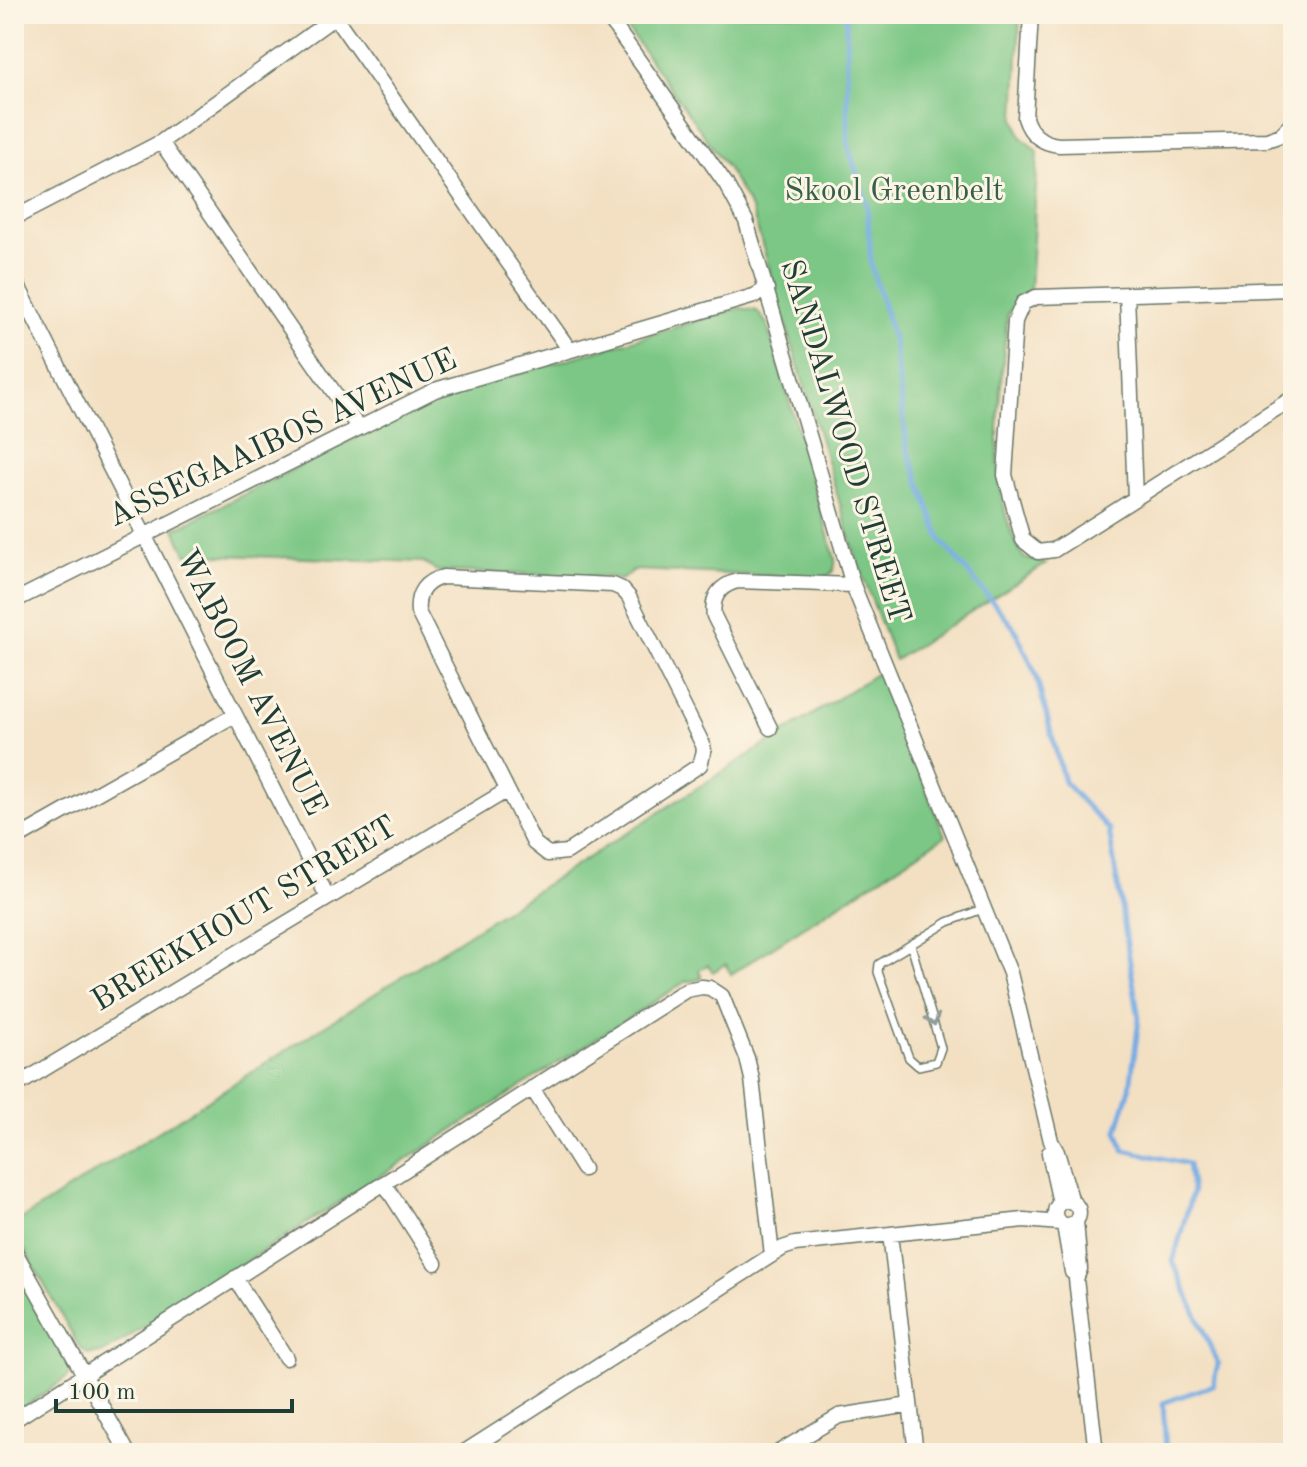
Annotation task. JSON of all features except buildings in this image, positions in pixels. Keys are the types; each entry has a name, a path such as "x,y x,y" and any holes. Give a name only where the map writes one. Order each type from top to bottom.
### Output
{"street":[{"name":"SANDALWOOD STREET","path":"606,14 734,196 746,221 853,585 1010,973 1051,1141 1057,1152 1063,1204"},
{"path":"1031,14 1025,118 1031,131 1043,141 1059,145 1267,140 1281,135 1293,122"},
{"path":"14,218 161,142 336,15 569,349"},
{"path":"161,142 358,427"},
{"name":"WABOOM AVENUE","path":"14,278 328,898"},
{"name":"ASSEGAAIBOS AVENUE","path":"14,601 435,390 754,296 767,289"},
{"path":"1293,289 1036,297 1019,308 1015,321 1004,468 1023,540 1038,552 1054,550 1293,398"},
{"path":"1127,294 1135,498"},
{"path":"443,577 618,586 629,597 703,745 700,765 561,854 543,851 534,843 506,791 418,612 418,596 431,581 443,577"},
{"path":"770,728 714,616 715,597 722,587 738,581 853,585"},
{"path":"14,840 235,715"},
{"name":"BREEKHOUT STREET","path":"14,1087 506,791"},
{"path":"14,1420 686,990 702,987 716,991 726,1002 750,1068 772,1255"},
{"path":"532,1088 583,1169"},
{"path":"384,1183 435,1263"},
{"path":"463,1453 772,1255 795,1244 1024,1220 1066,1223 1079,1211 1063,1204 1024,1220"},
{"path":"1063,1204 1055,1215 1066,1223 1080,1269 1076,1279 1096,1453"},
{"path":"890,1234 916,1453"},
{"path":"14,1250 128,1453"},
{"path":"235,1278 286,1358"},
{"path":"777,1453 839,1416 910,1405"}],"lane":[{"path":"911,945 941,1048 936,1062 927,1066 918,1066 909,1058 878,972 879,964 948,922 985,908"}],"green space":[{"name":"Skool Greenbelt","path":"617,14 1020,14 1015,119 1021,137 1038,152 1030,290 1018,298 1007,316 999,408 999,472 1011,531 1024,558 1046,564 895,660 858,564 752,211 728,169"},
{"path":"740,308 757,311 767,324 835,559 833,570 826,577 634,570 621,580 609,577 437,571 423,562 186,554 175,529 431,400"},
{"path":"879,672 945,836 731,974 726,964 713,972 708,965 699,970 702,979 685,982 103,1353 88,1354 80,1348 14,1231 14,1224"},
{"path":"14,1270 71,1371 65,1379 14,1414"}],"waterway":[{"path":"846,14 848,146 867,204 871,265 894,342 907,448 941,540 1015,629 1036,675 1064,782 1109,830 1139,1019 1130,1088 1117,1131 1124,1150 1188,1164 1192,1193 1173,1262 1218,1364 1213,1385 1163,1403 1166,1453"}]}
